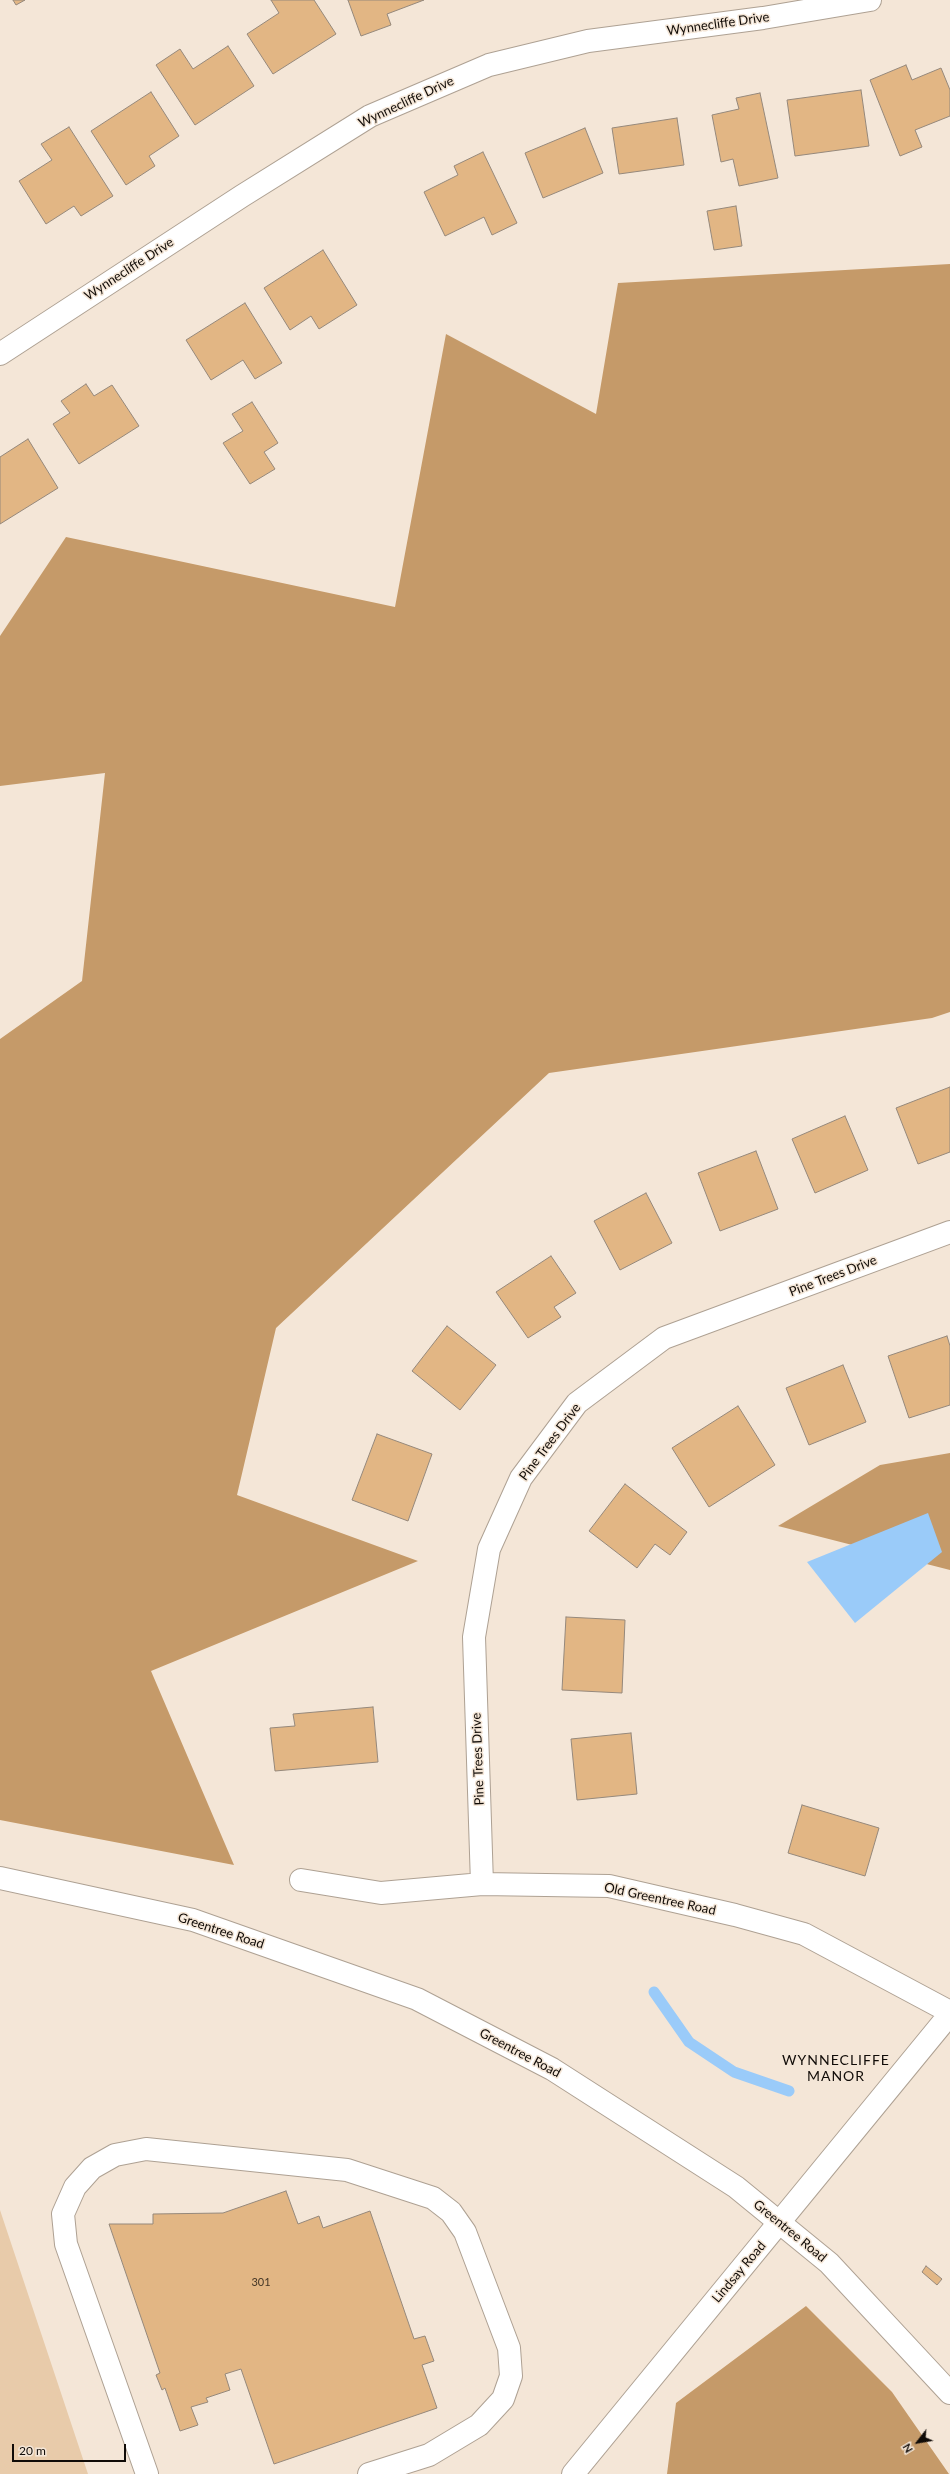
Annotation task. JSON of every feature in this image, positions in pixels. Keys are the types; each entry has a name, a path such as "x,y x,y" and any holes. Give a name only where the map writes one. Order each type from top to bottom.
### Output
{"street":[{"name":"Wynnecliffe Drive","path":"0,354 242,196 370,116 489,65 588,41 763,18 870,0"},
{"name":"Pine Trees Drive","path":"482,1884 474,1637 489,1548 521,1478 577,1403 664,1338 950,1232"},
{"name":"Greentree Road","path":"0,1878 193,1920 416,1999 552,2069 736,2187 829,2263 950,2393"},
{"name":"Old Greentree Road","path":"301,1880 381,1893 482,1884 609,1886 735,1915 804,1934 950,2013"},
{"name":"Lindsay Road","path":"573,2474 780,2223 950,2013"},
{"path":"147,2474 66,2244 63,2214 75,2187 92,2168 115,2155 146,2149 347,2170 433,2198 455,2217 465,2232 509,2348 511,2376 503,2399 479,2425 429,2455 368,2474"}],"shaded area":[{"path":"950,264 950,1012 932,1018 549,1073 276,1328 237,1495 418,1561 151,1671 234,1865 0,1820 0,1039 82,981 105,773 0,786 0,636 66,537 395,607 446,334 596,414 618,283"},
{"path":"950,1453 950,1570 778,1526 880,1465"},
{"path":"0,2210 88,2474 0,2474"},
{"path":"806,2306 892,2392 949,2474 667,2474 676,2403"}],"water":[{"path":"928,1513 942,1552 855,1623 807,1562"}],"building":[{"path":"13,0 25,0 16,5"},
{"path":"271,0 314,0 336,34 273,74 247,34 279,13"},
{"path":"348,0 424,0 387,14 391,25 361,36"},
{"path":"228,46 254,86 195,125 156,65 180,49 193,69"},
{"path":"906,65 912,80 941,68 950,90 950,116 915,130 922,147 900,156 870,80"},
{"path":"861,90 869,146 795,156 787,100"},
{"path":"151,92 179,136 149,156 155,166 126,185 91,131"},
{"path":"760,93 778,178 739,186 733,159 721,162 712,115 739,109 736,98"},
{"path":"677,118 684,165 619,174 612,128"},
{"path":"69,127 113,196 81,216 74,206 46,224 19,181 52,160 41,144"},
{"path":"585,128 603,173 543,198 525,153"},
{"path":"483,152 517,223 492,235 484,217 445,236 424,192 458,175 454,166"},
{"path":"736,206 742,246 714,250 707,211"},
{"path":"323,250 357,305 319,329 311,316 290,330 264,288"},
{"path":"245,303 282,363 255,379 243,360 211,380 186,340"},
{"path":"86,384 94,396 112,385 139,426 79,464 53,424 70,413 61,401"},
{"path":"252,402 278,443 264,452 275,469 250,484 223,443 243,431 232,414"},
{"path":"28,439 58,488 0,524 0,457"},
{"path":"950,1087 950,1152 918,1164 896,1108"},
{"path":"845,1116 868,1170 815,1193 792,1139"},
{"path":"756,1151 778,1209 720,1231 698,1173"},
{"path":"646,1193 672,1243 620,1270 594,1221"},
{"path":"551,1256 576,1293 554,1307 561,1317 528,1338 496,1292"},
{"path":"447,1326 496,1365 460,1410 412,1371"},
{"path":"947,1336 950,1346 950,1405 909,1418 888,1356"},
{"path":"843,1365 866,1422 809,1445 786,1388"},
{"path":"738,1406 775,1465 709,1507 672,1448"},
{"path":"377,1434 432,1454 408,1521 352,1500"},
{"path":"625,1484 687,1532 670,1555 655,1544 637,1568 589,1531"},
{"path":"566,1617 625,1620 622,1693 562,1690"},
{"path":"373,1707 378,1762 275,1771 270,1728 295,1726 293,1714"},
{"path":"631,1733 637,1794 577,1800 571,1739"},
{"path":"802,1805 879,1828 865,1876 788,1853"},
{"path":"286,2191 298,2224 319,2216 323,2228 370,2211 414,2339 425,2336 434,2361 422,2365 437,2408 274,2464 241,2369 225,2374 230,2390 206,2398 208,2402 191,2407 198,2425 180,2431 165,2388 162,2390 156,2375 160,2373 109,2224 153,2224 153,2214 223,2213"},
{"path":"926,2266 942,2279 937,2285 922,2272"}],"waterway":[{"path":"654,1992 689,2042 734,2072 789,2091"}],"district":[{"name":"WYNNECLIFFE MANOR","path":"836,2068"}]}
